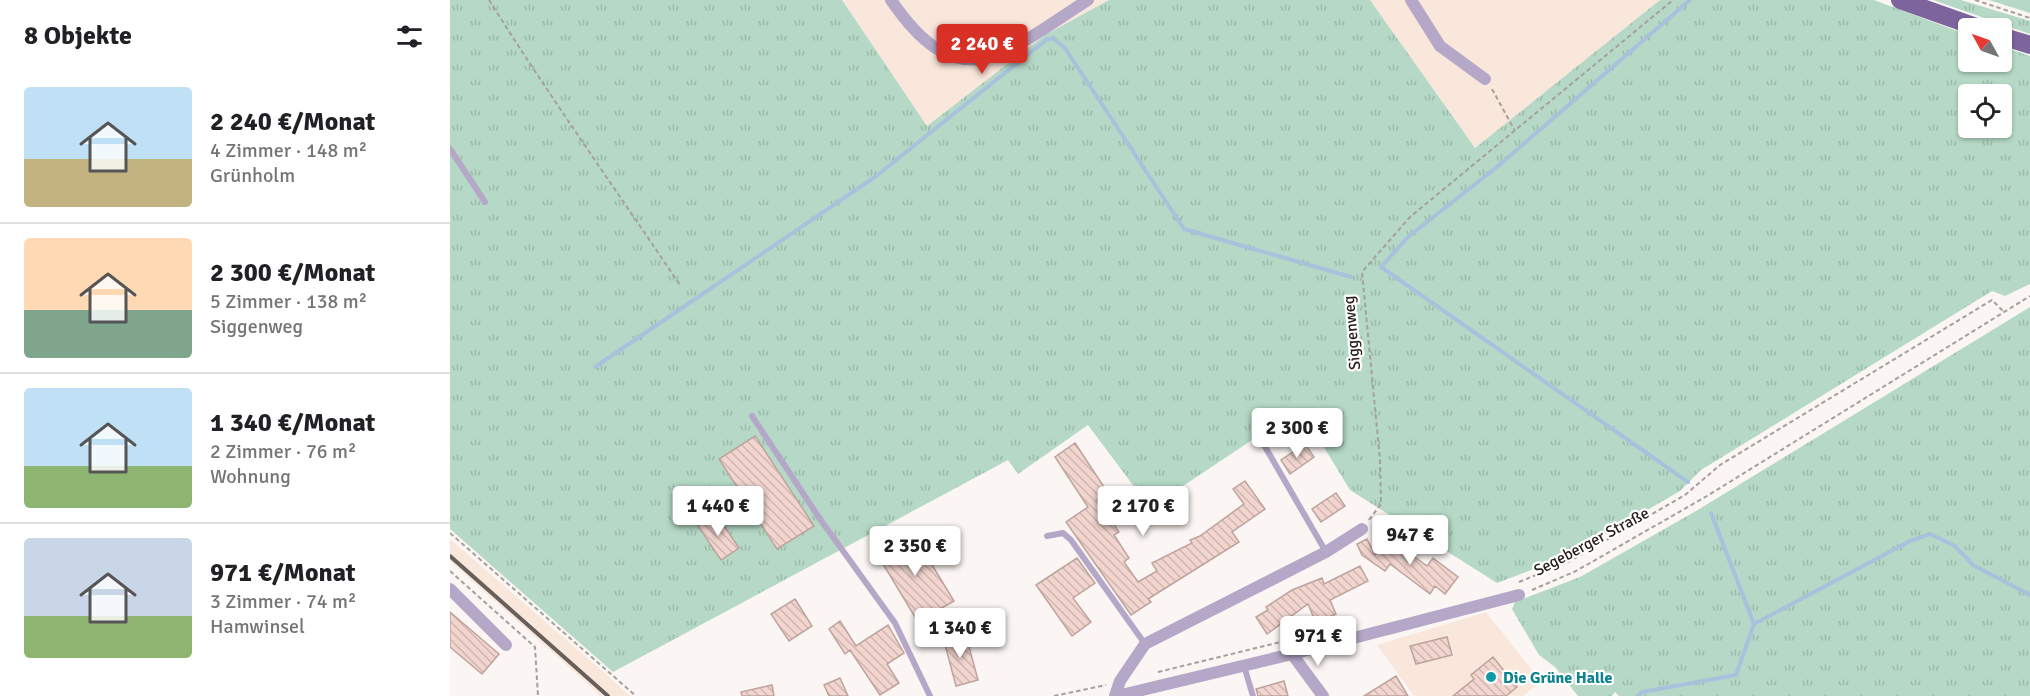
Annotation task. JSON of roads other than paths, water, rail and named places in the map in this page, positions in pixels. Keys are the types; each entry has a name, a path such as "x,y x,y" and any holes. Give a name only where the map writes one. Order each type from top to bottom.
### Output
{"main road":[{"path":"1900,0 1958,21"},
{"path":"2012,39 2030,45"}],"street":[{"path":"891,0 921,39 938,51 964,61 982,60 1006,52 1088,0"},
{"path":"1411,0 1440,46 1485,79"},
{"path":"1362,529 1326,552 1145,644 1120,681 1116,696 1292,654 1519,595"},
{"path":"450,589 506,645"},
{"path":"1292,654 1320,695"}],"lane":[{"path":"450,149 485,202"},
{"path":"752,416 820,519 895,623 930,696"},
{"path":"1263,445 1326,552"},
{"path":"1047,536 1063,533 1071,540 1145,644"},
{"path":"1244,666 1253,696"}],"waterway":[{"path":"1688,482 1381,267 1408,237 1497,167 1690,0"},
{"path":"595,367 875,177 1046,40 1053,38 1065,48 1184,229 1351,277"},
{"path":"1638,696 1642,692 1736,675 1754,624 1711,513"},
{"path":"1754,624 1910,541 1930,534 1955,546 1973,565 2030,595"}],"railway":[{"path":"450,556 608,696"}],"place":[{"name":"Die Grüne Halle","path":"1491,677"}]}
